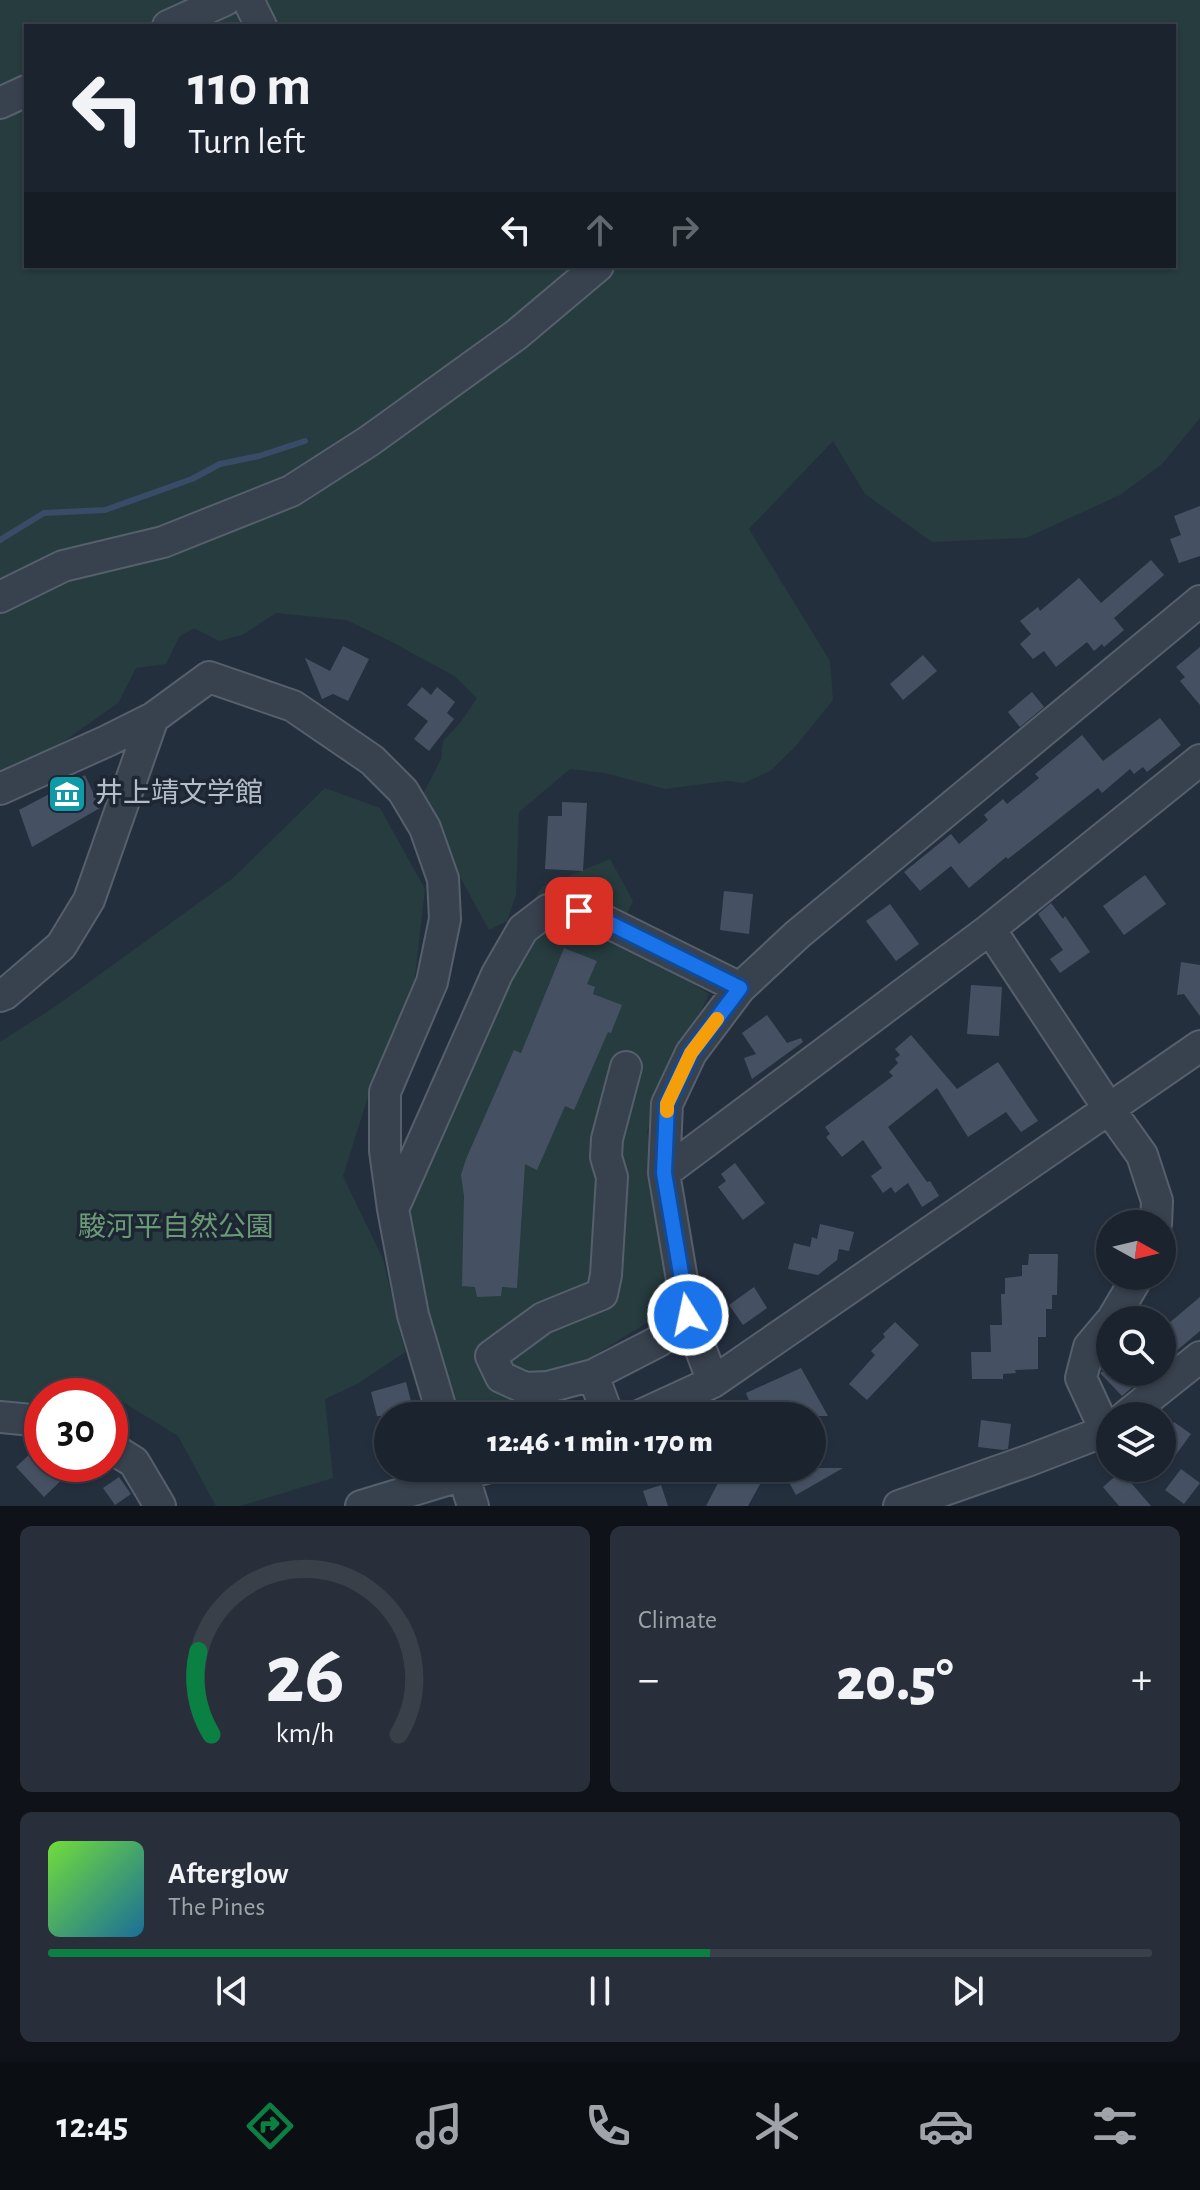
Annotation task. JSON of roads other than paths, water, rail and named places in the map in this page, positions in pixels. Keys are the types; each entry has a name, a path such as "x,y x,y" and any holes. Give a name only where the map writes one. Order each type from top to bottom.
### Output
{"street":[{"path":"172,24 225,0"},
{"path":"248,0 260,24"},
{"path":"0,103 24,92"},
{"path":"0,597 63,566 163,542 291,491 369,441 516,335 596,268"},
{"path":"713,1382 688,1315 664,1173 667,1104 691,1053 740,988 821,914 1200,601"},
{"path":"0,789 153,718 209,677 293,706 372,760 403,791 425,828 443,879 445,919 432,982 385,1092 385,1151 413,1315 439,1402"},
{"path":"0,996 61,946 89,900 153,718"},
{"path":"664,1173 990,929 1200,760"},
{"path":"393,1209 497,974 523,929 548,910 585,911 740,988"},
{"path":"990,929 1142,1155 1157,1201 1157,1210"},
{"path":"669,1402 713,1382 1200,1046"},
{"path":"626,1067 607,1139 606,1157 612,1177 602,1294 543,1318 491,1356 501,1377 525,1388 548,1387 593,1375 659,1341"},
{"path":"1096,1339 1089,1347 1081,1378 1098,1402"},
{"path":"1144,1402 1200,1357"},
{"path":"593,1375 603,1402"},
{"path":"0,1417 24,1419"},
{"path":"899,1506 1096,1433"},
{"path":"128,1458 134,1462 160,1506"},
{"path":"361,1506 434,1482"},
{"path":"471,1482 473,1506"}],"waterway":[{"path":"0,540 44,513 105,510 192,479 220,464 259,456 305,441"}],"place":[{"name":"井上靖文学館","path":"67,794"}],"park label":[{"name":"駿河平自然公園","path":"176,1228"}]}
